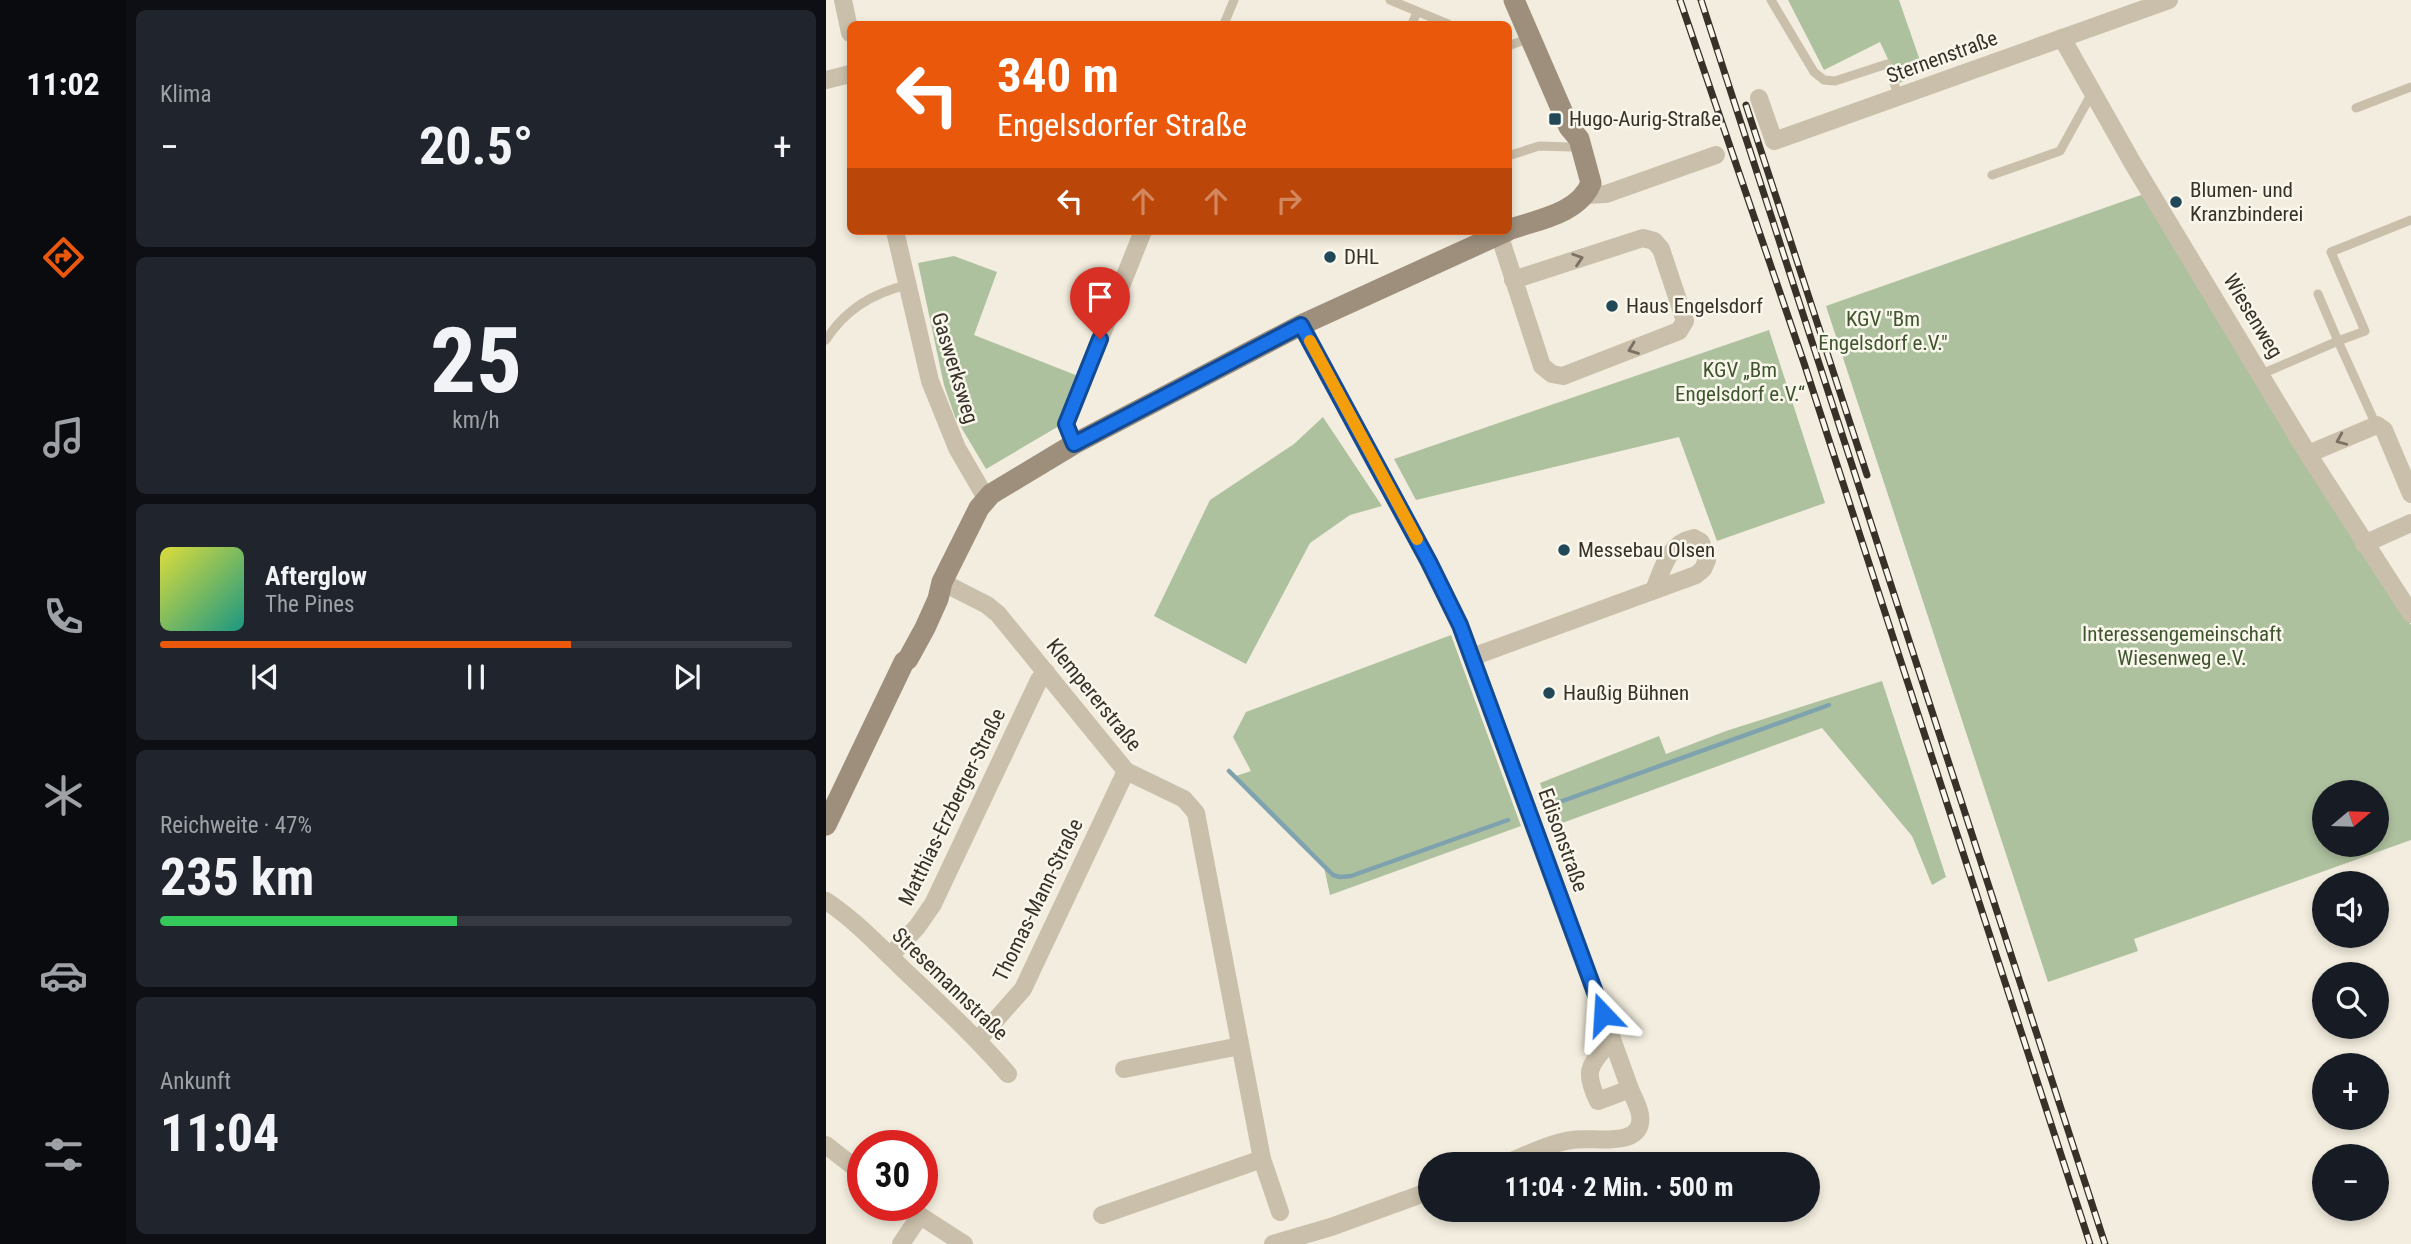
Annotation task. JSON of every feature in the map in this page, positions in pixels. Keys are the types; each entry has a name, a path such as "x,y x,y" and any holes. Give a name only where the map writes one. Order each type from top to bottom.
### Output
{"street":[{"path":"843,0 847,21"},
{"path":"1512,229 1571,207 1585,195 1591,183 1579,139 1570,137 1514,0"},
{"name":"Sternenstraße","path":"1759,99 1774,142 2163,1"},
{"name":"Wiesenweg","path":"2062,38 2132,162 2308,454 2411,614"},
{"path":"826,80 847,76"},
{"path":"1585,195 1606,194 1716,155"},
{"name":"Gaswerksweg","path":"896,235 930,381 957,448 986,498"},
{"path":"1074,444 1066,424 1141,235"},
{"path":"827,821 904,662 903,657 919,613 933,588 942,582 986,498 1074,444 1301,325 1498,235"},
{"path":"1506,235 1513,280 1542,366 1552,374 1563,376 1679,331 1685,321 1661,249 1654,241 1643,237 1513,280"},
{"name":"Edisonstraße","path":"1301,325 1429,562 1460,625 1640,1114 1637,1130 1629,1137 1572,1140 1538,1152"},
{"path":"2308,454 2377,425 2384,430 2411,494"},
{"path":"2364,544 2411,523"},
{"name":"Klempererstraße","path":"942,582 987,605 998,614 1126,771 1184,799 1196,814 1262,1159 1280,1212"},
{"path":"1472,657 1654,590"},
{"name":"Matthias-Erzberger-Straße","path":"890,956 917,927 933,904 1039,680 1046,672"},
{"name":"Thomas-Mann-Straße","path":"978,1040 1023,989 1126,771"},
{"name":"Stresemannstraße","path":"826,901 890,956 978,1040 1008,1074"},
{"path":"1612,1039 1591,1065 1589,1082 1598,1101 1630,1089"},
{"path":"1124,1069 1240,1046"},
{"path":"826,1145 847,1161"},
{"path":"1102,1215 1262,1159"},
{"path":"1273,1244 1331,1227 1418,1195"},
{"path":"901,1244 909,1221"},
{"path":"930,1221 964,1244"}],"lane":[{"path":"1225,21 1234,0"},
{"path":"1390,0 1440,21"},
{"path":"1771,0 1814,72 1824,80 1835,81 1887,64 1899,97"},
{"path":"1414,21 1418,12"},
{"path":"1512,45 1530,38"},
{"path":"2356,108 2411,87"},
{"path":"1992,175 2060,150 2092,92"},
{"path":"1512,155 1570,137"},
{"path":"2262,374 2365,331 2331,253 2411,220"},
{"path":"826,340 844,317 855,308 889,290 907,285"},
{"path":"2318,294 2372,416"}],"green space":[{"path":"1788,0 1899,0 1924,72 1899,83 1880,42 1824,70"},
{"name":"Interessengemeinschaft Wiesenweg e.V.","path":"2141,195 2150,203 2381,583 2411,625 2411,840 2389,848 2389,780 2312,780 2312,858 2361,858 2324,871 2312,871 2312,875 2134,939 2138,951 2048,982 1826,306"},
{"path":"954,256 997,272 974,335 1078,376 1059,426 986,469 955,417 944,385 918,263"},
{"name":"KGV „Bm Engelsdorf e.V.“","path":"1769,330 1825,503 1717,541 1679,437 1416,500 1394,459"},
{"path":"1323,417 1382,506 1350,515 1310,543 1246,664 1154,616 1210,500 1294,444"},
{"path":"1451,635 1521,826 1330,895 1324,867 1233,777 1251,771 1233,737 1246,712"},
{"path":"1882,681 1946,877 1932,885 1912,836 1822,728 1554,826 1540,783 1659,736 1666,754 1726,731"}],"waterway":[{"path":"1554,804 1829,705"},
{"path":"1229,771 1333,875 1340,877 1351,876 1508,820"}],"railway":[{"path":"1680,0 1804,363 2090,1244"},
{"path":"1701,0 2105,1244"},
{"path":"1746,105 1867,475"}],"slow traffic":[{"path":"1310,341 1417,539"}],"place":[{"name":"Hugo-Aurig-Straße","path":"1555,119"},
{"name":"Blumen- und Kranzbinderei","path":"2176,202"},
{"name":"DHL","path":"1330,257"},
{"name":"Haus Engelsdorf","path":"1612,306"},
{"name":"Messebau Olsen","path":"1564,550"},
{"name":"Haußig Bühnen","path":"1549,693"}],"route":[{"path":"1100,339 1066,424 1074,444 1301,325 1429,562 1460,625 1603,1014"}],"park label":[{"name":"KGV \"Bm Engelsdorf e.V.\"","path":"1883,331"}]}
